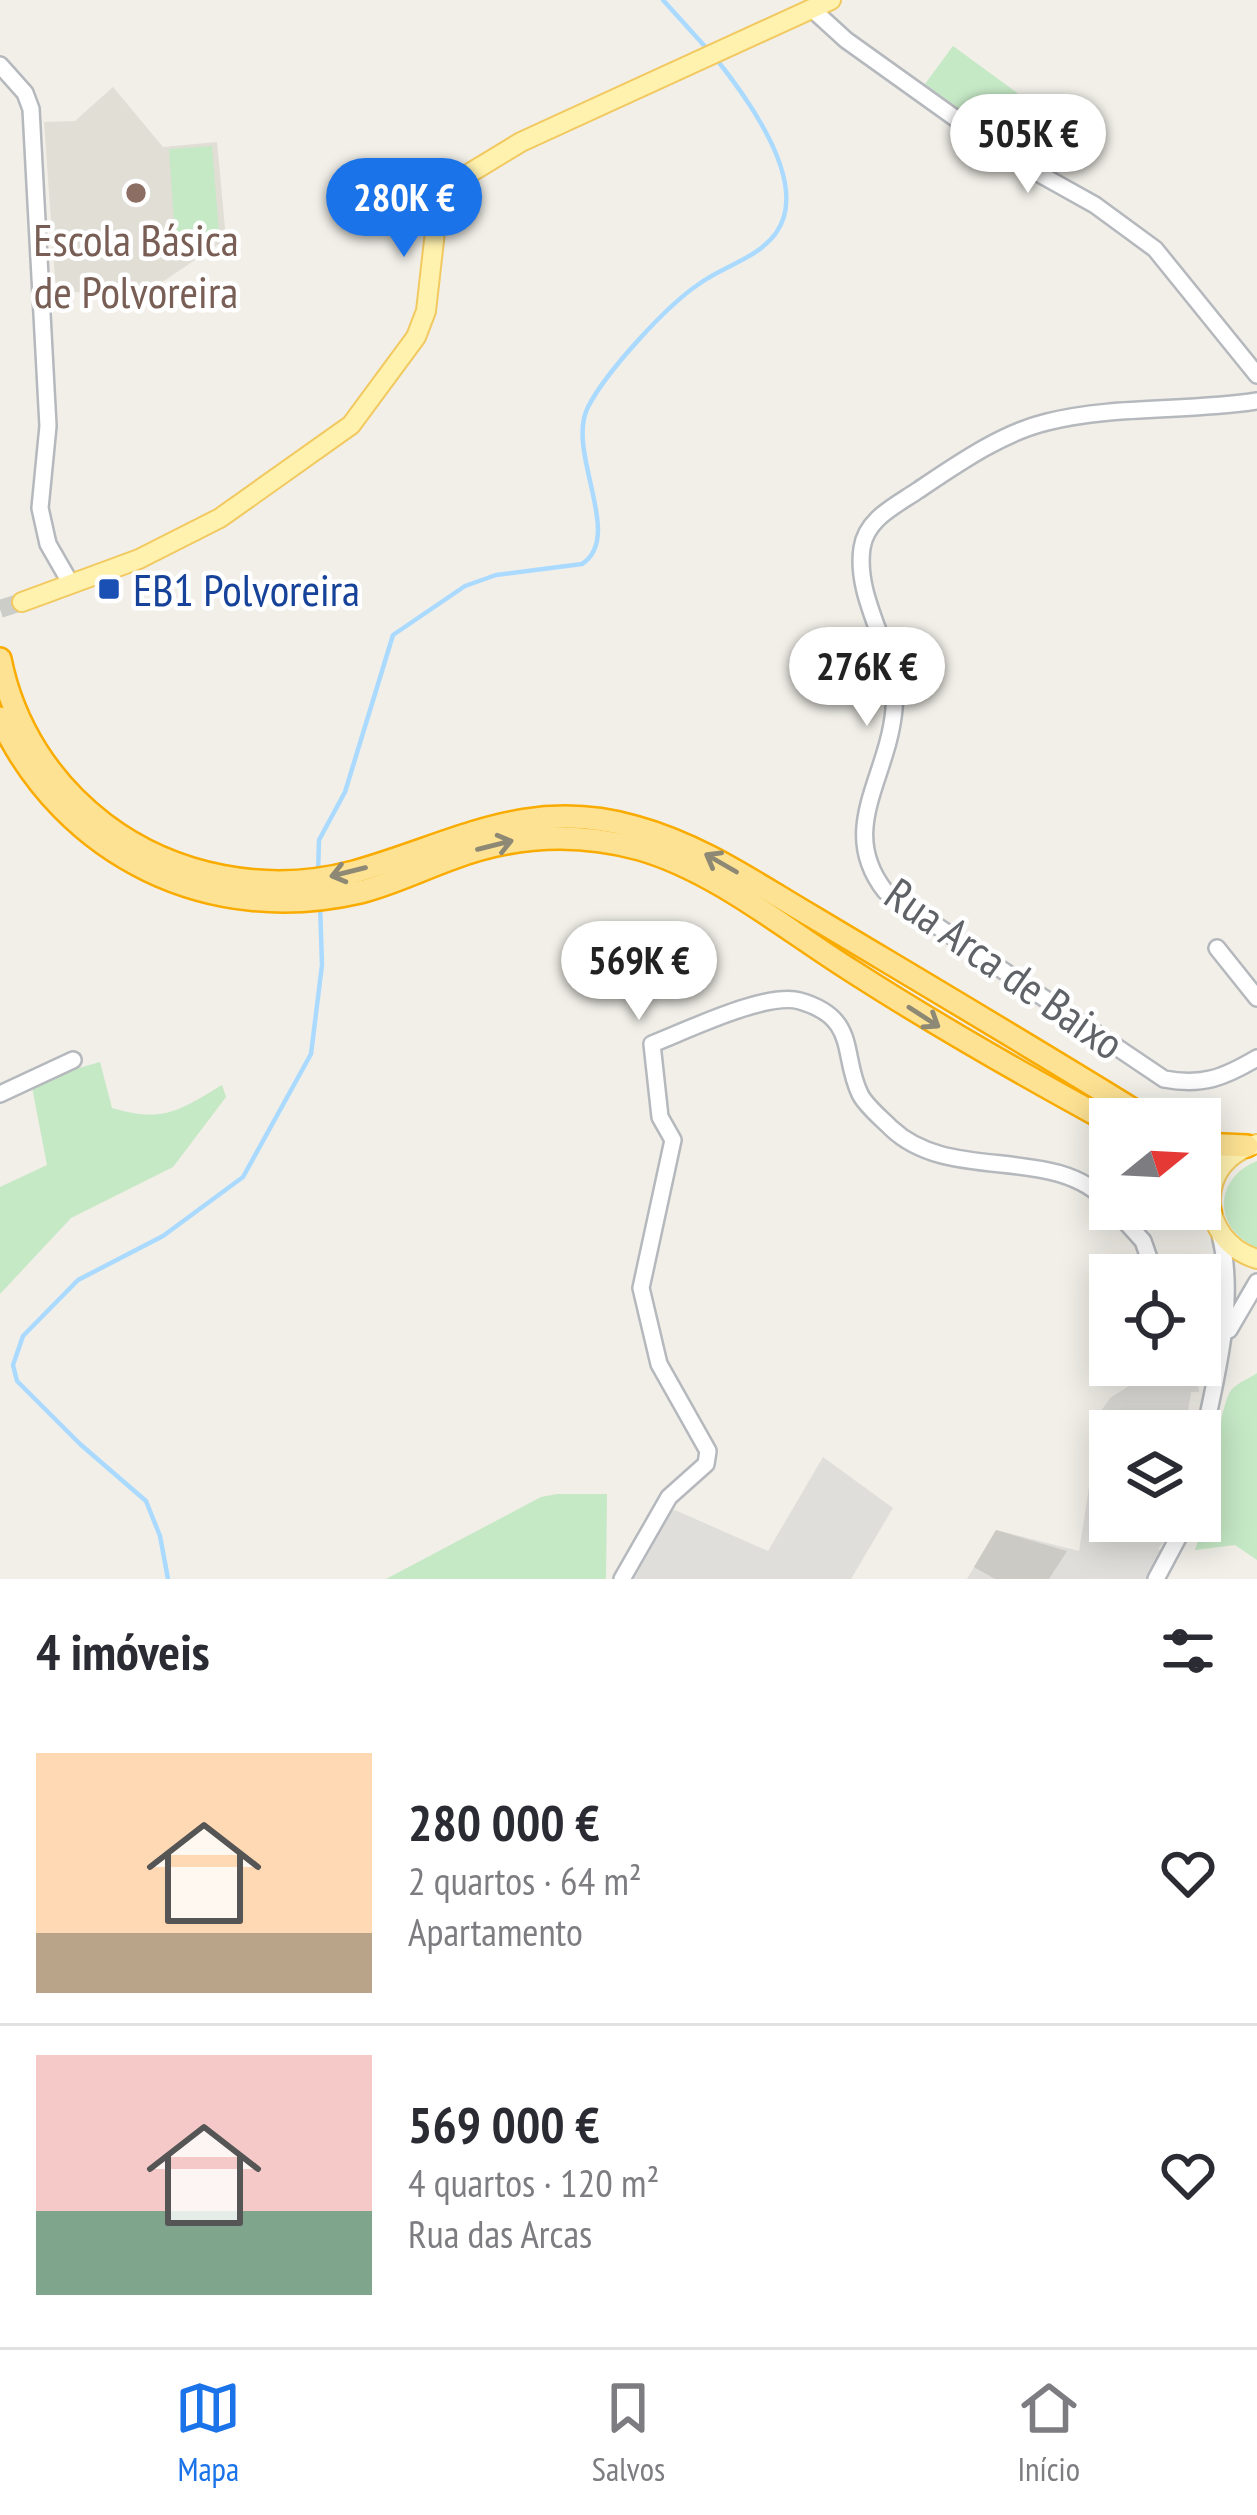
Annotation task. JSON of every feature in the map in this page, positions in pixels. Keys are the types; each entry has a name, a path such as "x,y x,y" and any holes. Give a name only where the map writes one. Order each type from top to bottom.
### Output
{"highway":[{"path":"0,659 15,712 41,761 89,813 130,844 163,860 226,877 290,882 354,872 503,821 568,817 628,824 717,860 1114,1098"},
{"path":"0,718 25,763 66,814 116,854 174,884 238,900 302,902 364,891 458,856 520,840 614,843 704,877 953,1036 1089,1110"},
{"path":"1221,1144 1252,1145"}],"main road":[{"path":"22,602 139,559 220,518 350,425 416,337 426,311 437,214 460,179 521,142 831,0"},
{"path":"1221,1170 1252,1145"},
{"path":"1218,1230 1240,1253 1257,1259"}],"street":[{"path":"812,9 846,40 1011,158 1095,205 1155,250 1257,375"},
{"path":"0,65 25,93 31,109 48,426 40,508 48,544 71,584"},
{"name":"Rua Arca de Baixo","path":"1257,401 1043,422 965,459 875,520 862,545 862,572 897,686 892,735 861,838 869,869 885,891 1164,1079 1198,1085 1221,1079 1257,1058"},
{"path":"1217,948 1257,998"},
{"path":"622,1579 669,1497 706,1463 708,1451 659,1364 641,1288 673,1140 660,1117 652,1044 765,1003 797,999 830,1016 850,1044 860,1095 895,1132 938,1156 1053,1171 1089,1189"},
{"path":"0,1094 73,1060"},
{"path":"1220,1234 1228,1281 1221,1349"},
{"path":"1221,1349 1257,1282"},
{"path":"1156,1579 1176,1542"}],"shaded area":[{"name":"Escola Básica de Polvoreira","path":"113,87 163,147 217,142 226,239 152,289 56,293 44,122 75,121"},
{"path":"1129,1386 1198,1386 1199,1392 1191,1392 1188,1410 1102,1410"},
{"path":"823,1457 893,1508 851,1579 629,1579 666,1511 675,1510 768,1551"},
{"path":"1089,1487 1089,1542 1163,1542 1145,1579 967,1579 996,1530 1079,1551"}],"green space":[{"path":"953,46 1024,98 996,136 925,84"},
{"path":"212,146 219,233 175,237 169,149"},
{"path":"100,1062 112,1108 145,1114 170,1112 222,1085 226,1097 173,1167 71,1218 0,1294 0,1187 47,1165 31,1082"},
{"path":"1257,1161 1257,1248 1233,1229 1224,1204 1232,1180"},
{"path":"1257,1373 1257,1560 1235,1545 1195,1550 1197,1542 1221,1542 1221,1422 1235,1387"},
{"path":"607,1494 606,1579 386,1579 541,1497"}],"building":[{"path":"996,1530 1067,1551 1049,1579 995,1579 974,1567"}],"waterway":[{"path":"663,0 710,52"},
{"path":"318,874 319,840 345,792 393,635 465,586 496,575 582,564 594,551 598,534 583,447 588,407 622,359 685,294 759,249 776,233 785,213 781,167 759,119 717,60"},
{"path":"168,1579 160,1536 146,1501 17,1381 13,1365 23,1336 78,1280 163,1236 243,1177 311,1054 322,965 320,903"}],"tunnel":[{"path":"0,609 22,602"}],"place":[{"name":"Escola Básica de Polvoreira","path":"136,193"},
{"name":"EB1 Polvoreira","path":"109,589"}]}
